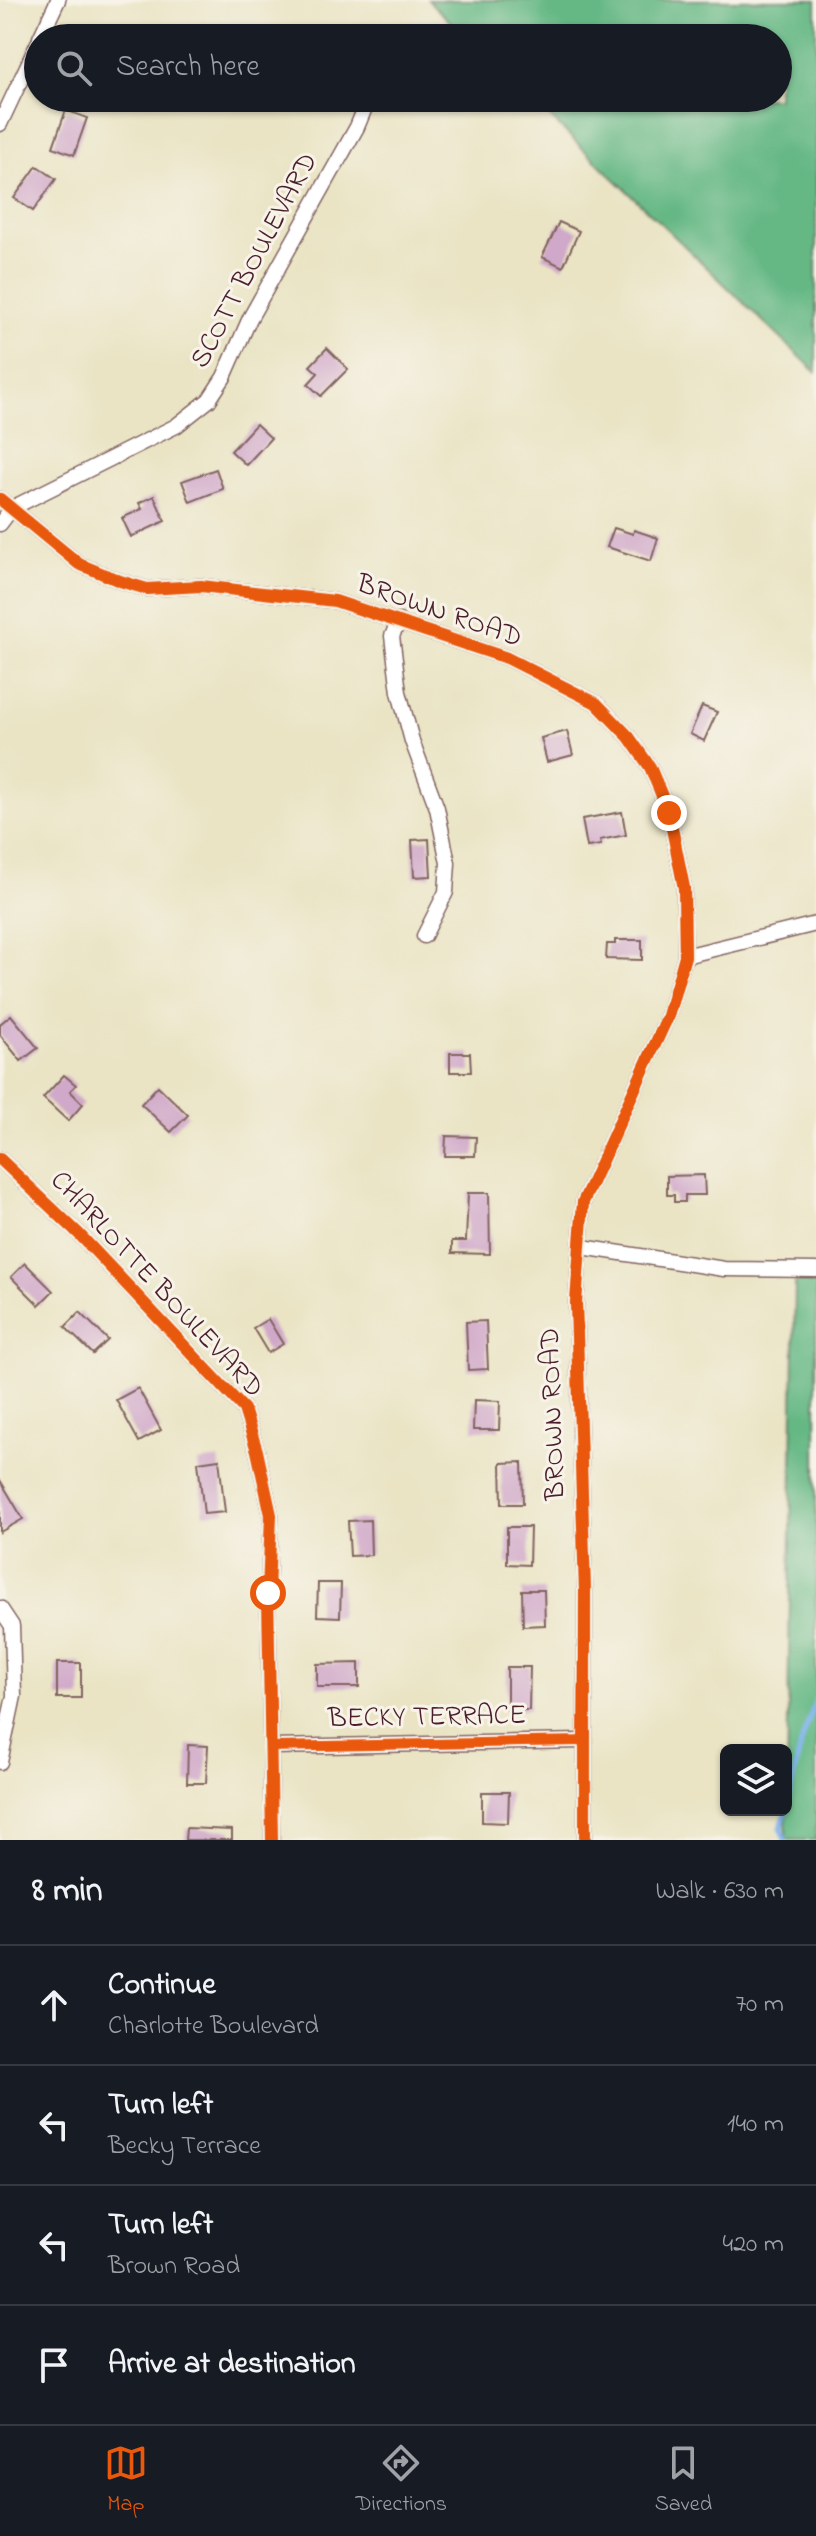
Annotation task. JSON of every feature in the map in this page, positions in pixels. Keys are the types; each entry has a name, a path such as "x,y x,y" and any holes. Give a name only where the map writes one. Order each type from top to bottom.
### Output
{"street":[{"path":"47,24 58,0"},
{"path":"0,124 24,72"},
{"name":"SCOTT BOULEVARD","path":"0,524 6,504 176,426 209,400 224,377 250,318 363,112"},
{"name":"BROWN ROAD","path":"6,504 79,564 147,589 201,586 335,601 507,658 596,703 629,737 650,767 669,813 684,888 685,956 668,1016 583,1202 576,1303 585,1591 585,1840"},
{"path":"399,621 392,636 399,692 412,741 437,808 448,863 446,892 424,936"},
{"path":"685,956 816,924"},
{"name":"CHARLOTTE BOULEVARD","path":"0,1159 79,1234 244,1409 271,1515 268,1593 272,1840"},
{"path":"582,1247 724,1269 816,1270"},
{"path":"0,1608 12,1626 14,1696 0,1762"},
{"name":"BECKY TERRACE","path":"271,1747 583,1741"}],"green space":[{"path":"428,0 816,0 816,372 545,112 792,112 792,24 453,24"},
{"path":"816,1275 816,1840 786,1840 786,1816 792,1816 792,1744 788,1744 795,1283"}],"building":[{"path":"65,112 87,118 74,155 53,147"},
{"path":"37,166 56,179 33,211 14,198"},
{"path":"559,222 579,231 563,267 542,257"},
{"path":"327,348 348,369 321,396 308,384 318,373 310,366"},
{"path":"256,424 271,438 246,465 231,451"},
{"path":"216,469 223,489 190,502 182,481"},
{"path":"154,496 165,521 131,537 122,518 142,509 139,503"},
{"path":"614,528 633,534 634,530 658,538 651,561 607,547"},
{"path":"702,706 717,712 704,741 690,734"},
{"path":"567,731 573,755 547,762 541,738"},
{"path":"622,812 626,835 600,840 601,845 587,847 582,819"},
{"path":"429,839 431,876 414,877 412,840"},
{"path":"615,940 642,940 642,960 606,959 607,944 615,944"},
{"path":"11,1015 38,1048 21,1061 0,1035 0,1024"},
{"path":"450,1053 470,1053 471,1072 450,1072"},
{"path":"64,1075 76,1085 70,1091 83,1104 68,1121 43,1098"},
{"path":"158,1086 188,1115 171,1132 141,1104"},
{"path":"446,1136 476,1137 475,1156 445,1156"},
{"path":"704,1175 705,1195 685,1195 685,1202 674,1202 674,1195 667,1195 667,1176"},
{"path":"468,1193 489,1193 490,1254 452,1253 452,1241 466,1241"},
{"path":"25,1263 53,1291 39,1305 11,1277"},
{"path":"80,1312 108,1340 93,1354 65,1327"},
{"path":"268,1319 283,1344 268,1353 253,1328"},
{"path":"486,1321 488,1369 468,1370 466,1322"},
{"path":"138,1388 161,1430 139,1442 116,1400"},
{"path":"474,1400 500,1401 499,1430 473,1430"},
{"path":"219,1459 225,1512 204,1514 198,1462"},
{"path":"522,1462 523,1504 502,1504 501,1463"},
{"path":"0,1480 23,1519 0,1532"},
{"path":"370,1520 371,1555 350,1556 348,1521"},
{"path":"507,1527 530,1527 529,1565 507,1564"},
{"path":"318,1583 341,1583 340,1617 317,1616"},
{"path":"522,1590 544,1590 545,1625 523,1626"},
{"path":"57,1663 81,1663 81,1698 57,1698"},
{"path":"359,1663 359,1687 317,1687 317,1664"},
{"path":"507,1667 530,1667 529,1710 507,1710"},
{"path":"188,1745 208,1746 206,1783 187,1783"},
{"path":"482,1792 509,1792 508,1823 482,1822"},
{"path":"186,1828 232,1830 232,1840 185,1840"}],"waterway":[{"path":"792,1784 816,1699"},
{"path":"784,1816 781,1829 785,1840"}],"cycle path":[{"path":"0,499 79,564 120,581 147,589 201,586 335,601 507,658 596,703 629,737 650,767 669,813 684,888 685,956 668,1016 583,1202 576,1303 585,1591 585,1840"},
{"path":"0,1159 79,1234 244,1409 271,1515 268,1593 272,1840"}],"route":[{"path":"268,1593 271,1747 583,1741 585,1591 576,1303 583,1202 668,1016 685,956 684,888 669,813"}]}
